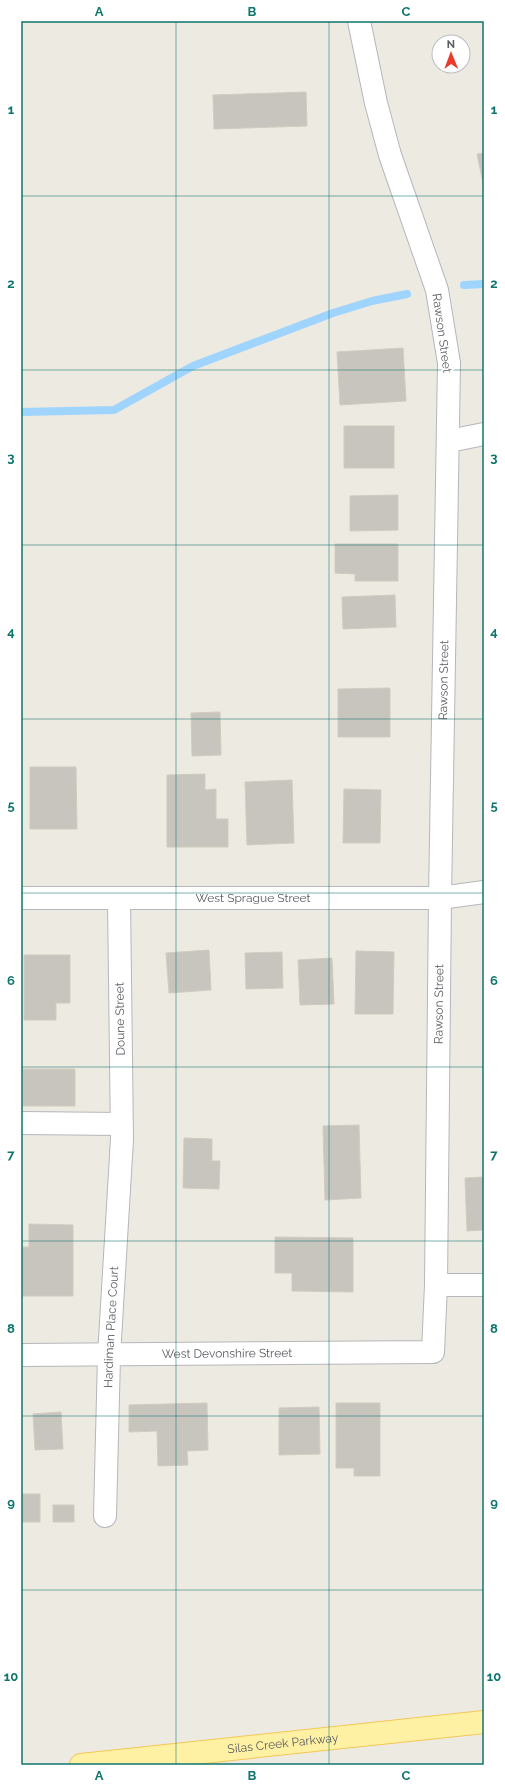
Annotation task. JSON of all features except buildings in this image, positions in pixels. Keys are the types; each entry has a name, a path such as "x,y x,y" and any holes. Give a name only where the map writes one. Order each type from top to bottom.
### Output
{"main road":[{"name":"Silas Creek Parkway","path":"81,1765 484,1722"}],"street":[{"name":"Rawson Street","path":"359,21 376,103 390,155 436,290 449,363 449,441 440,898 436,1285 433,1352"},
{"path":"449,441 484,434"},
{"name":"West Sprague Street","path":"21,898 440,898 484,892"},
{"name":"Doune Street","path":"119,899 122,1131"},
{"path":"21,1122 122,1131"},
{"name":"Hardiman Place Court","path":"105,1516 109,1356 122,1131"},
{"path":"436,1285 484,1285"},
{"name":"West Devonshire Street","path":"21,1355 109,1356 433,1352"}],"waterway":[{"path":"464,285 484,284"},
{"path":"21,412 114,410 193,366 333,313 372,301 407,294"}]}
